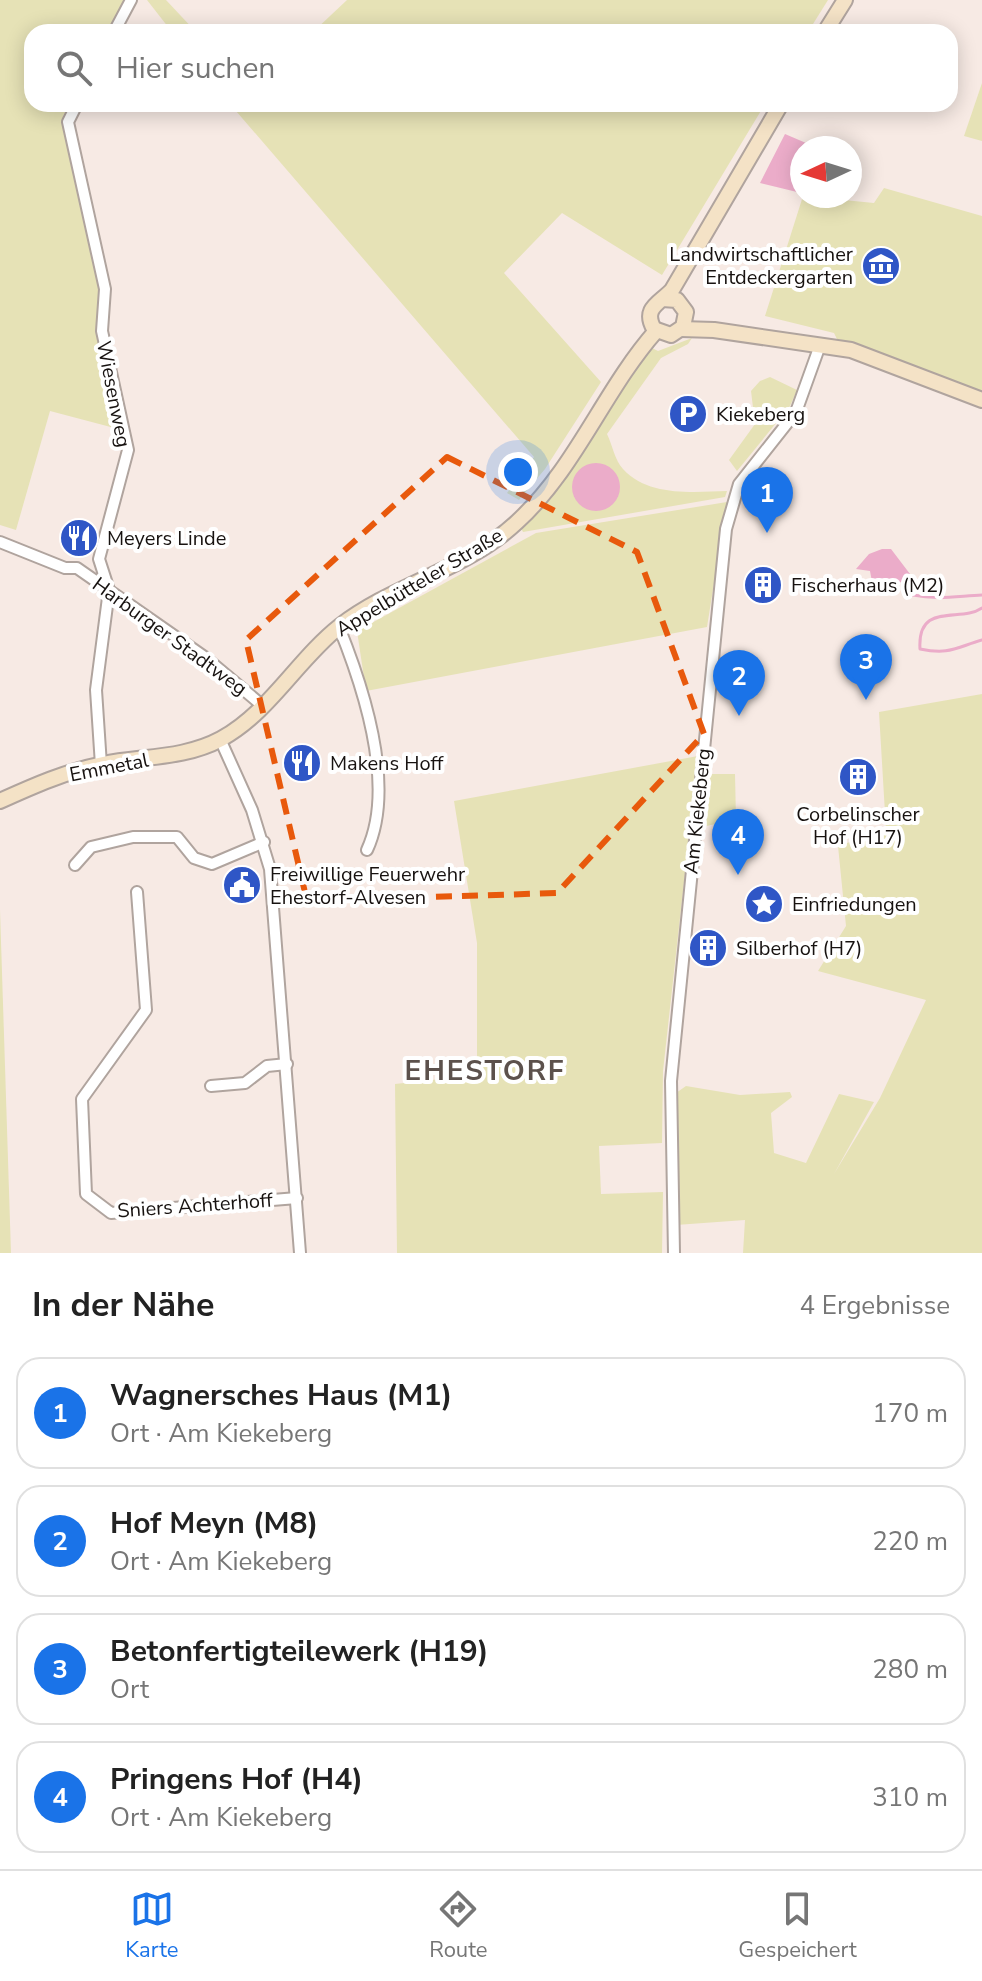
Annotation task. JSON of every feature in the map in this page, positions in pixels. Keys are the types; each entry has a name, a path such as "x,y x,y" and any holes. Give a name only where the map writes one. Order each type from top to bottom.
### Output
{"main road":[{"path":"830,24 845,0"},
{"path":"776,112 672,290 650,311 650,322 656,331 669,335 681,329 714,330 819,348 851,350 982,400"},
{"path":"681,329 684,309 682,291 697,246"},
{"path":"662,299 675,299 714,330"},
{"name":"Appelbütteler Straße","path":"220,739 263,706 339,627 372,605 465,560 518,522 563,468 620,378 656,331"},
{"name":"Emmetal","path":"0,801 50,780 101,765 164,757 220,739"}],"street":[{"path":"118,24 131,0"},
{"name":"Wiesenweg","path":"73,112 68,122 105,289 102,331 128,450 99,559 109,590 96,690 101,765"},
{"name":"Am Kiekeberg","path":"674,1253 671,1081 726,529 739,484 796,412 819,348"},
{"name":"Harburger Stadtweg","path":"0,542 65,568 77,568 223,671 263,706"},
{"path":"339,627 375,756 378,814 376,830 367,850"},
{"path":"220,739 264,842 270,869 300,1253"},
{"path":"75,865 91,847 133,837 177,837 194,858 212,864 264,842"},
{"name":"Sniers Achterhoff","path":"137,892 146,1010 82,1099 86,1194 111,1213 297,1198"},
{"path":"211,1086 245,1083 267,1066 287,1064"}],"highlighted area":[{"path":"447,457 637,552 704,734 557,893 307,901 246,640"}],"shaded area":[{"path":"0,0 125,0 112,24 24,24 24,112 65,112 63,116 103,284 99,327 122,430 50,411 16,530 0,525"},
{"path":"147,0 166,0 188,24 166,24"},
{"path":"347,0 828,0 813,24 322,24"},
{"path":"982,83 982,141 964,136"},
{"path":"237,112 760,112 662,275 562,213 504,273 601,382 545,469 519,500 507,493 534,457"},
{"path":"785,134 790,136 790,190 760,183"},
{"name":"Landwirtschaftlicher Entdeckergarten","path":"884,188 982,216 982,393 855,347 851,342 837,339 834,333 765,316 799,208 862,208 862,202 874,203"},
{"path":"692,338 688,344 661,358 607,434 620,466 633,478 658,489 672,491 727,491 725,497 523,532 520,526 652,348 658,351"},
{"path":"770,377 797,390 790,406 737,471 729,460 755,424 751,391 760,381"},
{"path":"596,463 605,464 613,470 619,478 619,496 613,504 605,510 596,511 587,510 579,504 573,496 572,487 573,478 579,470 587,464"},
{"path":"727,502 707,627 366,691 357,631 536,533"},
{"path":"891,549 910,574 893,586 873,587 870,571 856,569 869,554"},
{"path":"982,694 982,1253 743,1253 745,1220 676,1225 676,1093 686,1086 740,1095 790,1092 792,1097 771,1113 774,1153 806,1163 839,1094 874,1102 834,1174 880,1098 926,1000 818,971 846,926 838,846 886,830 879,712"},
{"path":"698,756 663,1071 662,1143 599,1146 601,1194 663,1192 662,1253 397,1253 395,1084 477,1075 477,943 454,801"},
{"path":"699,774 735,774 736,819 694,829"},
{"path":"0,910 11,1253 0,1253"}],"waterway":[{"path":"905,580 913,595 982,595"},
{"path":"982,608 942,616 925,624 920,649 945,651 982,640"}],"place":[{"name":"Landwirtschaftlicher Entdeckergarten","path":"881,266"},
{"name":"Kiekeberg","path":"688,414"},
{"name":"Wagnersches Haus (M1)","path":"767,533"},
{"name":"Meyers Linde","path":"79,538"},
{"name":"Fischerhaus (M2)","path":"763,585"},
{"name":"Betonfertigteilewerk (H19)","path":"866,700"},
{"name":"Hof Meyn (M8)","path":"739,716"},
{"name":"Makens Hoff","path":"302,763"},
{"name":"Corbelinscher Hof (H17)","path":"858,777"},
{"name":"Pringens Hof (H4)","path":"738,875"},
{"name":"Freiwillige Feuerwehr Ehestorf-Alvesen","path":"242,885"},
{"name":"Einfriedungen","path":"764,904"},
{"name":"Silberhof (H7)","path":"708,948"}],"district":[{"name":"EHESTORF","path":"485,1070"}]}
